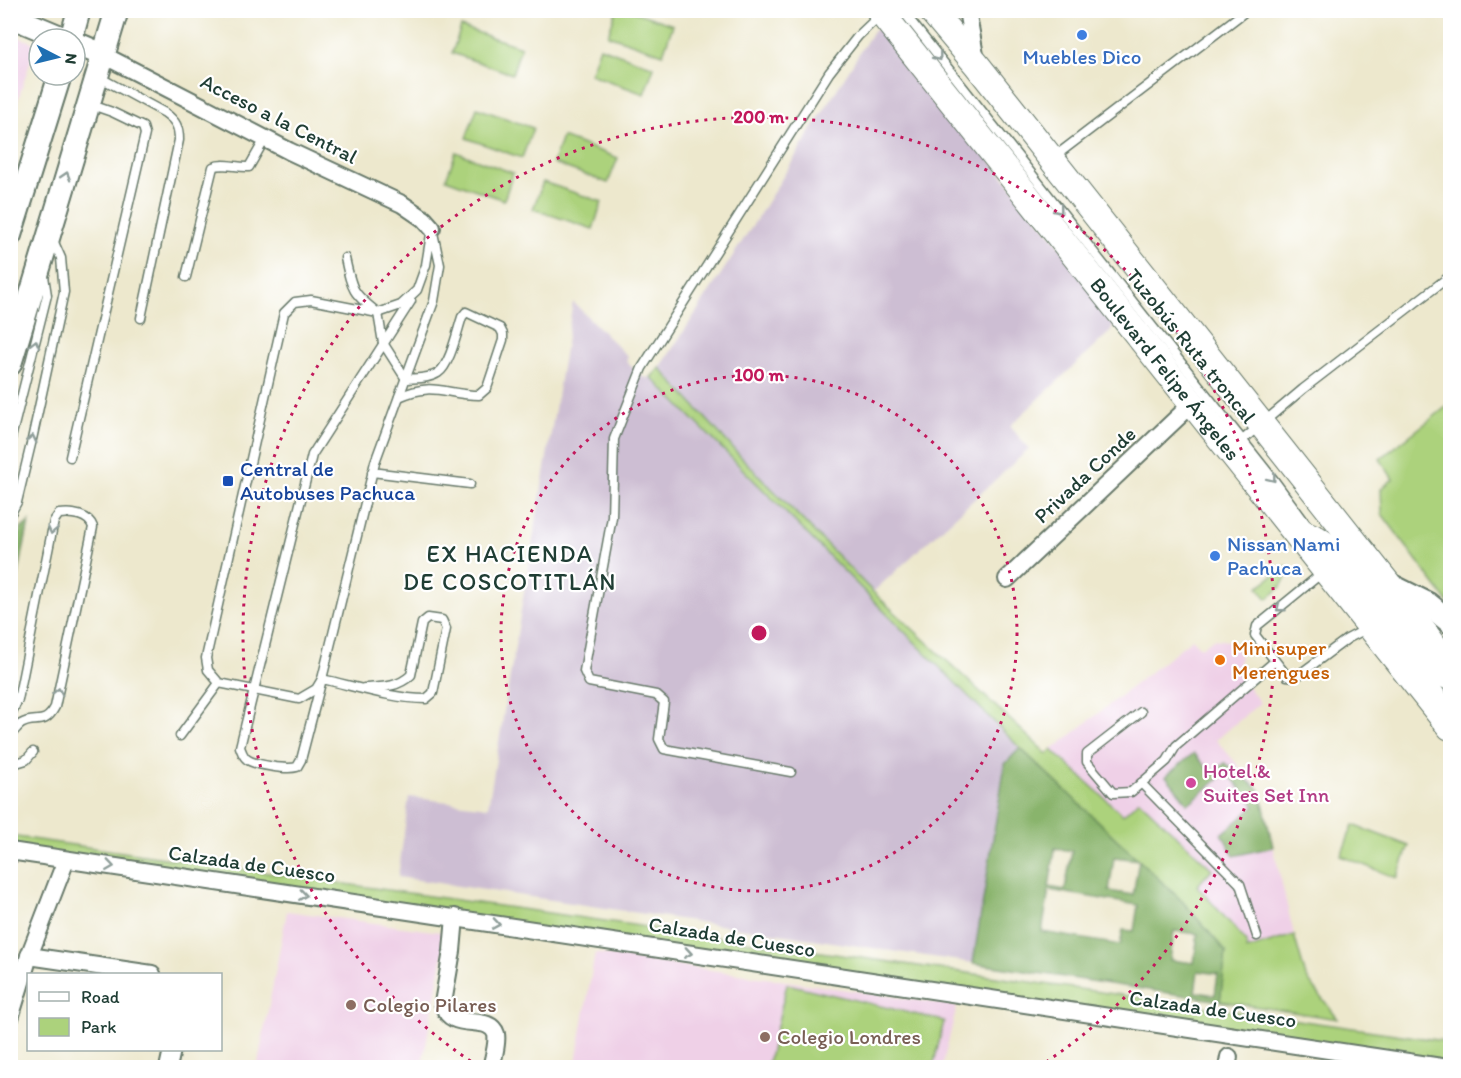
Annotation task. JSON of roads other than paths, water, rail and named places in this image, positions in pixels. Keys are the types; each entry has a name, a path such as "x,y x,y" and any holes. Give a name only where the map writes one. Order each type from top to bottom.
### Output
{"main road":[{"path":"74,27 79,10"},
{"path":"10,364 116,15 92,10"},
{"name":"Boulevard Felipe Ángeles","path":"932,10 1051,159 1249,435 1379,581 1448,676"},
{"name":"Boulevard Felipe Ángeles","path":"887,11 1193,403 1249,435 1292,529 1450,728"},
{"path":"10,16 36,27"},
{"path":"87,54 100,65"},
{"path":"10,235 56,87"},
{"path":"1292,529 1317,539 1339,554 1420,658 1430,668 1448,676"},
{"path":"1379,581 1428,604 1450,622"}],"street":[{"path":"967,10 977,64"},
{"name":"Acceso a la Central","path":"100,65 402,204 424,219 432,228"},
{"name":"Privada Conde","path":"1007,579 1193,403"},
{"name":"Calzada de Cuesco","path":"10,851 1448,1068"},
{"path":"10,1018 29,956 66,860"},
{"path":"455,917 443,1003 445,1011 453,1019 492,1028 496,1034 496,1041 491,1068"},
{"path":"29,956 139,973"},
{"path":"168,1068 172,1051"}],"lane":[{"path":"920,10 942,39"},
{"path":"1051,159 1247,10"},
{"path":"791,772 664,749 659,739 664,702 656,694 589,682 584,671 612,517 614,439 642,368 829,73 858,36 887,11"},
{"name":"Tuzobús Ruta troncal","path":"887,11 1249,435 1317,539 1450,705"},
{"path":"100,65 165,112 179,128 179,140 141,318"},
{"path":"70,456 145,135 143,127 135,122 88,103"},
{"path":"186,277 213,167 220,164 239,168 249,167 265,139"},
{"path":"432,228 440,265 434,301 372,472 302,760 297,767 288,769 248,760 242,754 240,747 312,455 417,290 426,265 432,228"},
{"path":"10,515 17,502 32,444 64,292 61,258 50,232"},
{"path":"345,258 351,284 359,298 378,313 383,344 406,379"},
{"path":"10,442 47,295 41,259"},
{"path":"1249,435 1303,389 1450,276"},
{"path":"322,679 316,689 299,699 219,683 208,670 206,658 284,313 295,302 311,300 378,313 401,305 417,290"},
{"path":"399,397 414,390 427,388 479,395 487,388 503,340 500,328 466,312 462,317 448,360 439,373 429,377 406,379"},
{"path":"372,472 470,484"},
{"path":"10,716 18,700 54,521 59,514 65,513 86,517 90,519 93,527 55,707 50,716 41,721 23,723 10,735"},
{"path":"1348,550 1379,581"},
{"path":"1325,571 1257,626 1255,635 1275,661 1287,676 1296,677 1347,639 1370,628"},
{"path":"322,679 415,699 426,699 433,693 446,628 442,620 428,618 422,623 411,675 405,681 388,687 364,688"},
{"path":"1404,623 1448,676"},
{"path":"1141,712 1088,754 1087,762 1113,793 1131,792 1167,761 1176,746 1275,661"},
{"path":"180,736 219,683"},
{"path":"10,765 26,760 33,752"},
{"path":"1141,783 1240,884 1257,936"}],"place":[{"name":"Muebles Dico","path":"1082,35"},
{"name":"Central de Autobuses Pachuca","path":"228,481"},
{"name":"Nissan Nami Pachuca","path":"1215,556"},
{"name":"Mini super Merengues","path":"1220,660"},
{"name":"Hotel & Suites Set Inn","path":"1191,783"},
{"name":"Colegio Pilares","path":"351,1005"},
{"name":"Colegio Londres","path":"765,1037"}],"district":[{"name":"EX HACIENDA DE COSCOTITLÁN","path":"510,568"}]}
